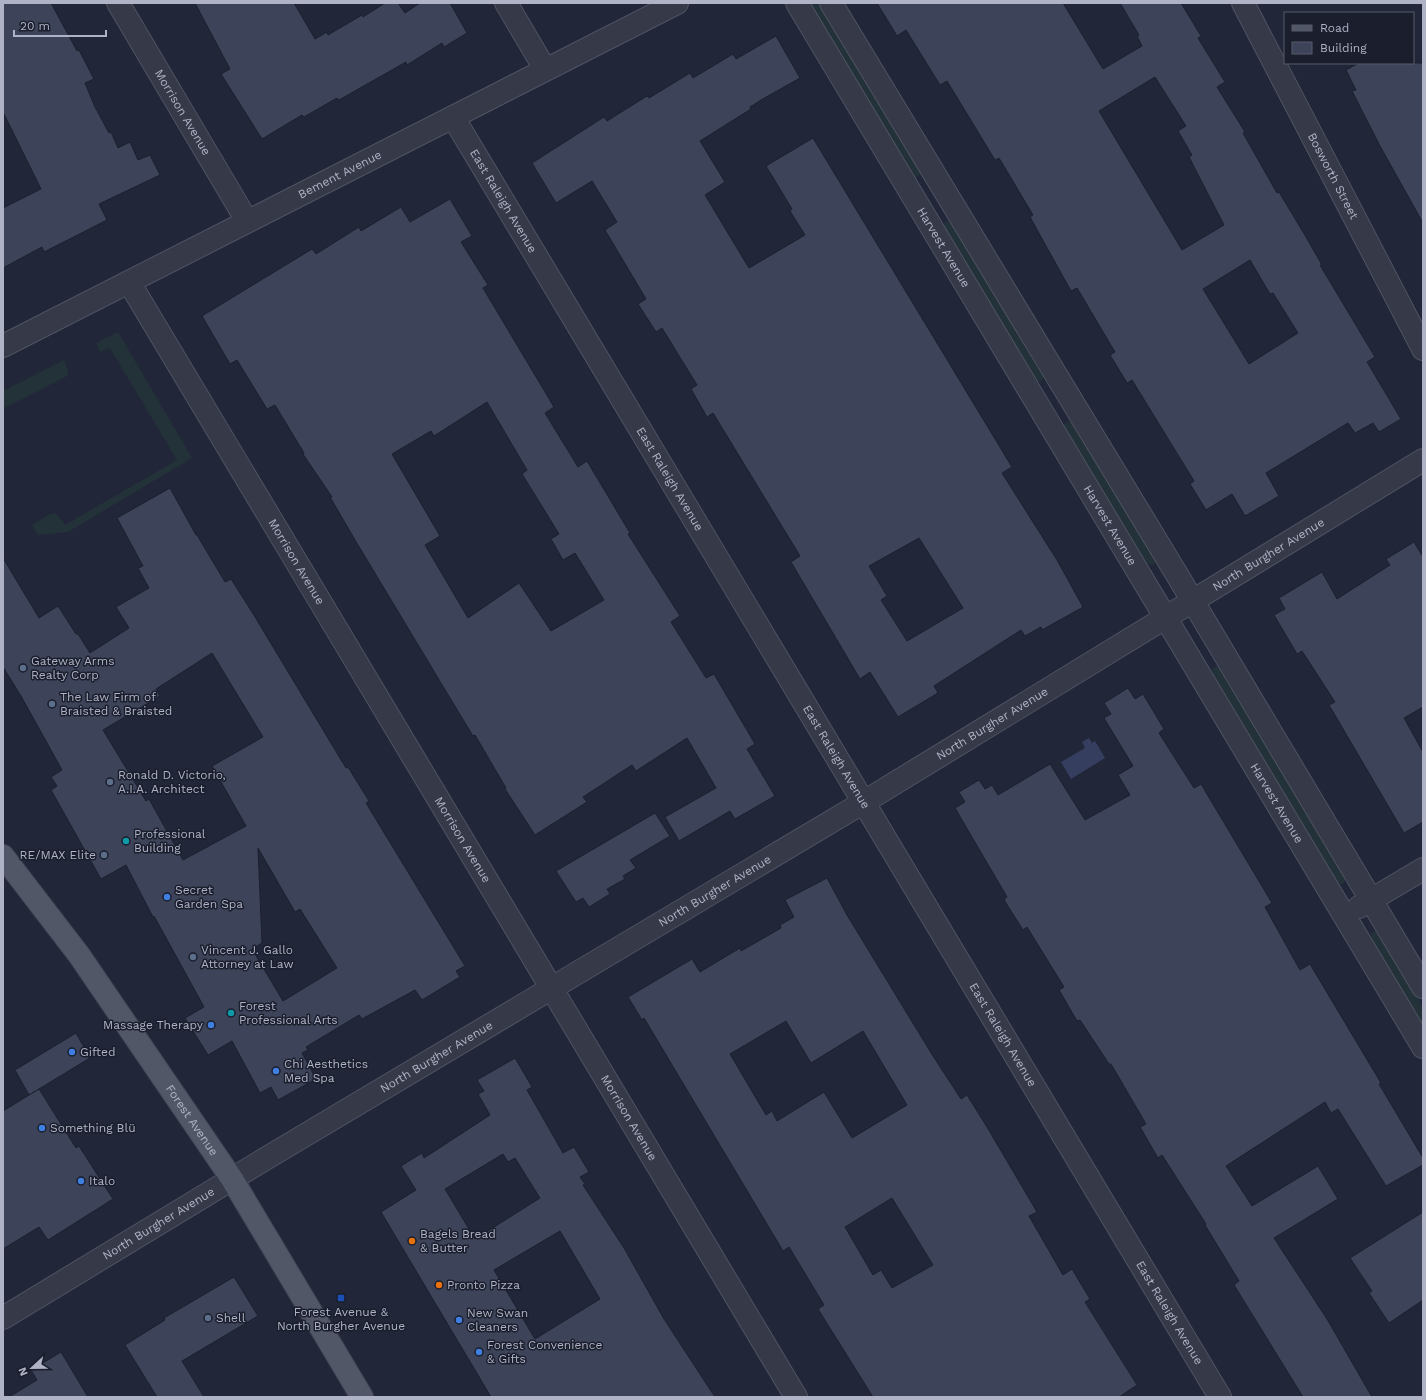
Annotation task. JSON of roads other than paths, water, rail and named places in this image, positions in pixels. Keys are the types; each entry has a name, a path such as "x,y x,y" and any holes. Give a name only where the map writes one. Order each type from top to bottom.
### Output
{"main road":[{"name":"Forest Avenue","path":"3,856 83,960 232,1179 362,1397"}],"street":[{"name":"Morrison Avenue","path":"118,3 247,221"},
{"path":"506,3 545,70"},
{"name":"Bement Avenue","path":"3,346 677,3"},
{"name":"Harvest Avenue","path":"797,3 1423,1047"},
{"path":"830,3 1193,601 1423,987"},
{"name":"Bosworth Street","path":"1243,3 1423,349"},
{"name":"East Raleigh Avenue","path":"453,117 1220,1397"},
{"name":"Morrison Avenue","path":"130,282 796,1397"},
{"name":"North Burgher Avenue","path":"3,1318 232,1179 864,802 1423,460"},
{"path":"1345,916 1423,869"}],"water":[{"path":"1089,738 1092,743 1095,741 1105,758 1071,779 1061,762 1085,748 1082,742"}],"place":[{"name":"Gateway Arms Realty Corp","path":"23,668"},
{"name":"The Law Firm of Braisted & Braisted","path":"52,704"},
{"name":"Ronald D. Victorio, A.I.A. Architect","path":"110,782"},
{"name":"Professional Building","path":"126,841"},
{"name":"RE/MAX Elite","path":"104,855"},
{"name":"Secret Garden Spa","path":"167,897"},
{"name":"Vincent J. Gallo Attorney at Law","path":"193,957"},
{"name":"Forest Professional Arts","path":"231,1013"},
{"name":"Massage Therapy","path":"211,1025"},
{"name":"Gifted","path":"72,1052"},
{"name":"Chi Aesthetics Med Spa","path":"276,1071"},
{"name":"Something Blü","path":"42,1128"},
{"name":"Italo","path":"81,1181"},
{"name":"Bagels Bread & Butter","path":"412,1241"},
{"name":"Pronto Pizza","path":"439,1285"},
{"name":"Forest Avenue & North Burgher Avenue","path":"341,1298"},
{"name":"Shell","path":"208,1318"},
{"name":"New Swan Cleaners","path":"459,1320"},
{"name":"Forest Convenience & Gifts","path":"479,1352"}]}
